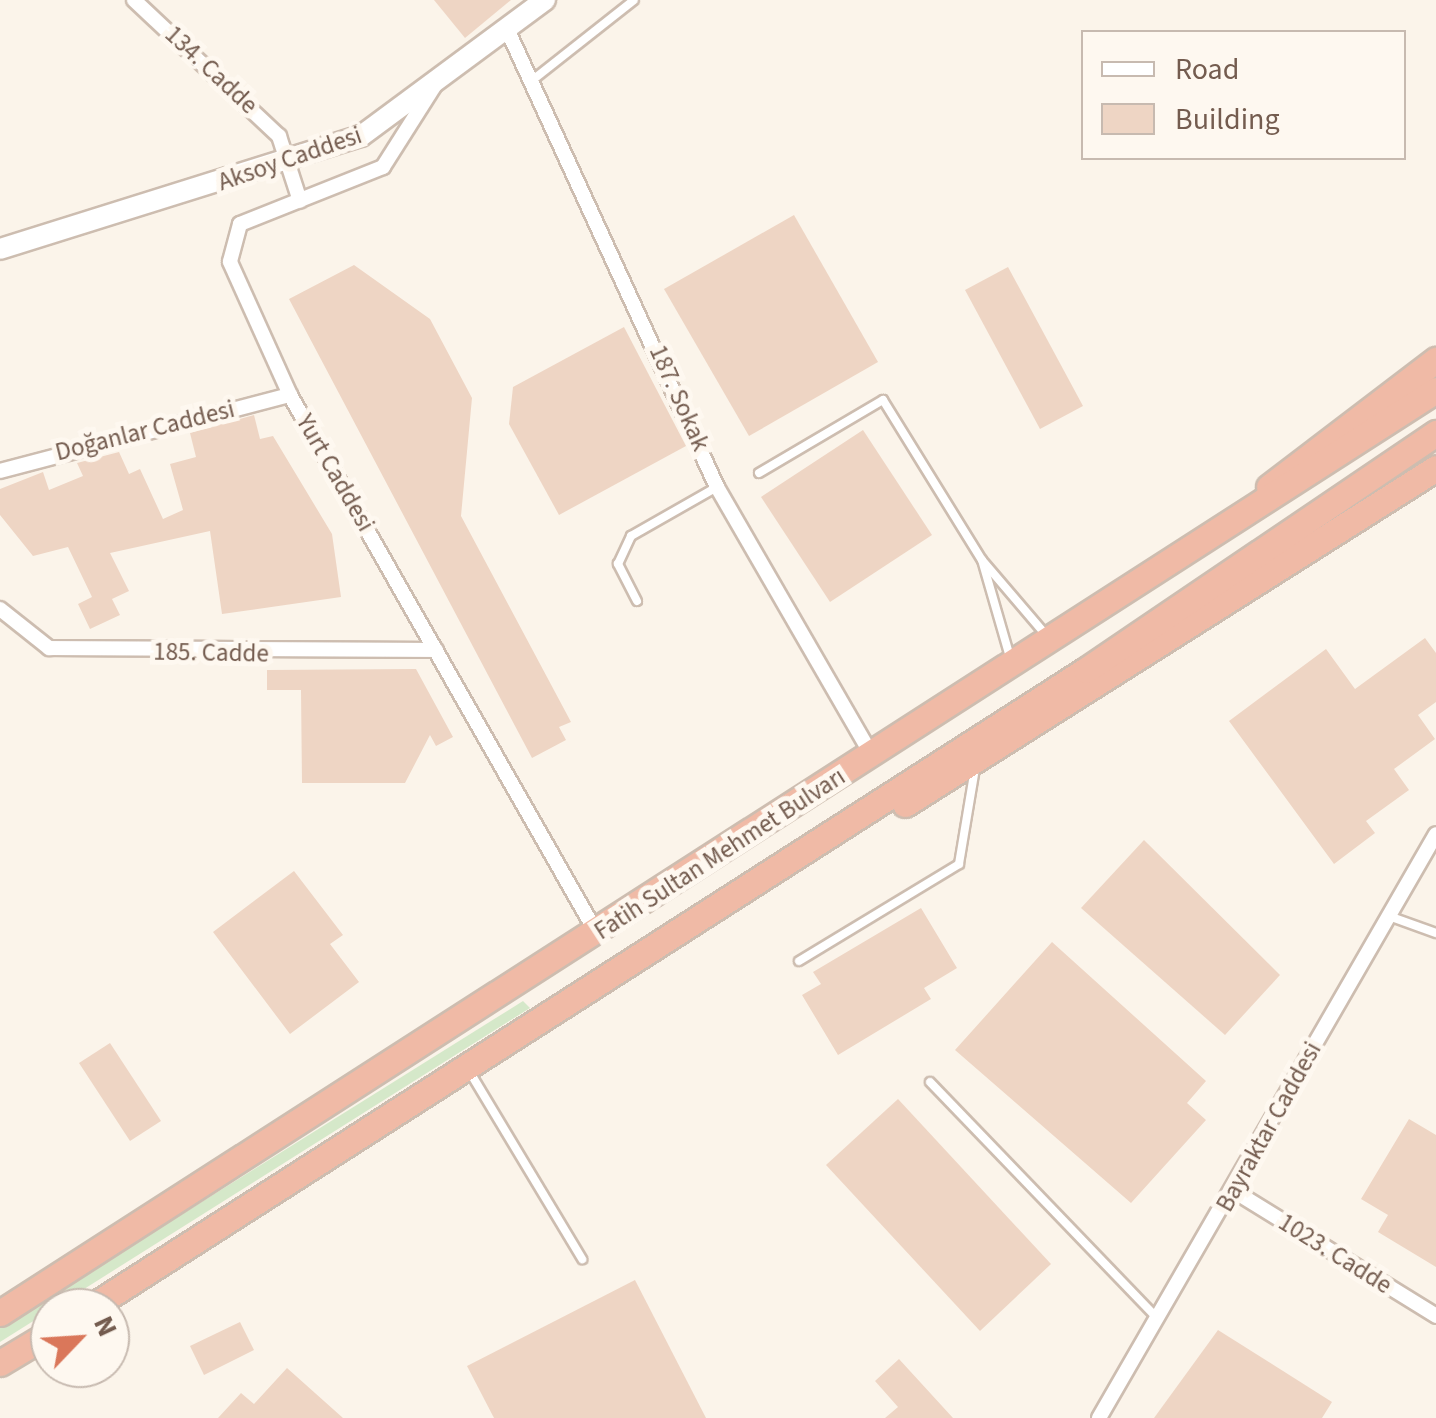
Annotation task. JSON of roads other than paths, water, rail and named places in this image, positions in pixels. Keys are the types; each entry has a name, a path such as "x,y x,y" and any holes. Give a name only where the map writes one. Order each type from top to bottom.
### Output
{"highway":[{"path":"1114,604 1436,360"},
{"name":"Fatih Sultan Mehmet Bulvarı","path":"0,1313 1114,604 1436,390"},
{"name":"Fatih Sultan Mehmet Bulvarı","path":"121,1288 826,834 1436,434"},
{"path":"826,834 897,809 975,764 1436,468"},
{"path":"0,1363 30,1345"}],"street":[{"name":"134. Cadde","path":"134,0 236,87 292,158 300,201"},
{"name":"Aksoy Caddesi","path":"0,249 379,127 544,0"},
{"name":"187. Sokak","path":"507,30 534,78 717,487 872,756"},
{"name":"Yurt Caddesi","path":"435,85 384,166 240,224 228,249 245,310 290,395 597,932"},
{"name":"Doğanlar Caddesi","path":"0,470 290,395"},
{"name":"185. Cadde","path":"0,609 50,648 436,650"},
{"name":"Bayraktar Caddesi","path":"1099,1418 1234,1191 1436,834"},
{"name":"1023. Cadde","path":"1234,1191 1436,1316"}],"lane":[{"path":"534,78 634,0"},
{"path":"759,473 883,400 982,560 1052,642"},
{"path":"637,601 618,564 630,536 717,487"},
{"path":"982,560 1011,669"},
{"path":"799,961 960,864 975,764"},
{"path":"1388,916 1436,932"},
{"path":"466,1066 582,1259"},
{"path":"930,1082 1158,1319"}]}
